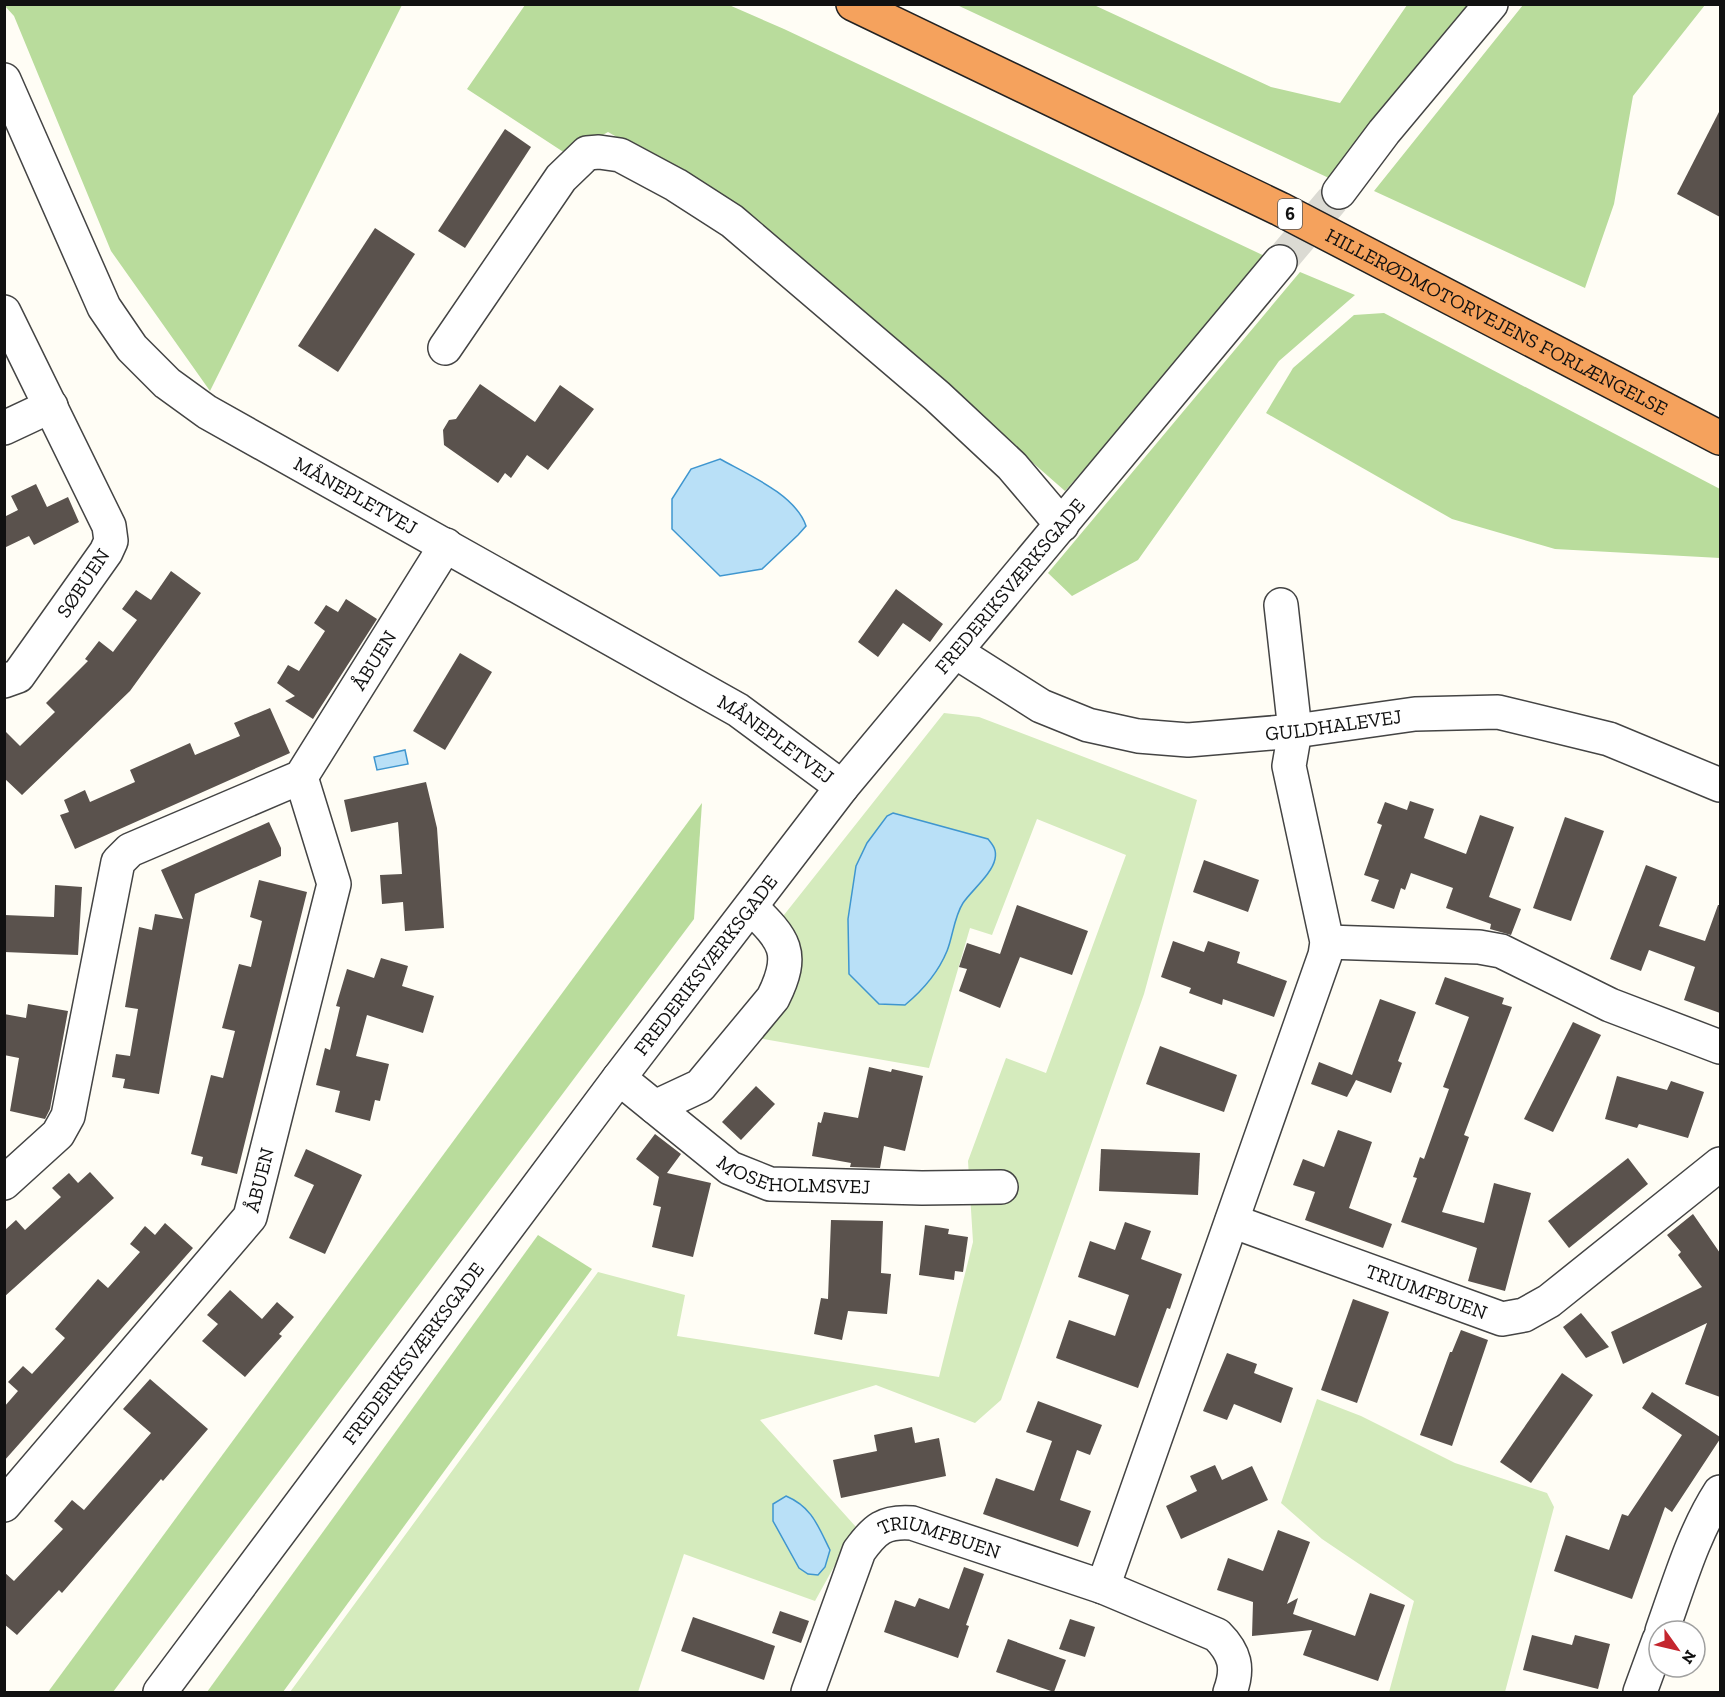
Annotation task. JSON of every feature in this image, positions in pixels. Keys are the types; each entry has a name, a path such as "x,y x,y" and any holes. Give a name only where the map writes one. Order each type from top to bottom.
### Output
{"highway":[{"name":"HILLERØDMOTORVEJENS FORLÆNGELSE","path":"852,4 1280,209 1720,438"}],"street":[{"path":"1339,192 1384,132 1491,4"},
{"name":"MÅNEPLETVEJ","path":"4,80 104,308 132,348 167,383 207,412 738,710 842,787"},
{"path":"445,348 561,178 587,153 620,155 676,185 732,221 937,396 1012,466 1062,525"},
{"name":"FREDERIKSVÆRKSGADE","path":"160,1692 619,1078 842,787 1281,262"},
{"name":"SØBUEN","path":"4,312 110,526 111,541 106,552 18,676 4,681"},
{"path":"4,428 51,406"},
{"name":"ÅBUEN","path":"4,1505 250,1217 334,884 301,777 446,545"},
{"path":"1103,1587 1322,968 1327,942 1289,766 1295,731 1281,605"},
{"name":"GULDHALEVEJ","path":"956,652 1041,706 1088,725 1137,736 1188,740 1295,731 1415,714 1498,711 1609,739 1720,785"},
{"path":"4,1183 58,1134 68,1116 118,862 130,850 301,777"},
{"path":"655,1107 700,1086 773,998 780,986 785,962 782,941 751,907"},
{"path":"1327,942 1479,947 1501,951 1610,1005 1720,1047"},
{"name":"MOSEHOLMSVEJ","path":"619,1078 730,1168 770,1184 922,1188 1001,1187"},
{"name":"TRIUMFBUEN","path":"1232,1221 1502,1319 1524,1316 1549,1301 1720,1164"},
{"path":"1666,1619 1706,1514 1720,1492"},
{"name":"TRIUMFBUEN","path":"808,1692 859,1551 880,1527 896,1522 912,1523 1103,1587 1217,1635 1228,1646 1235,1663 1230,1692"},
{"path":"1640,1692 1647,1673"}],"green space":[{"path":"4,5 402,5 210,391 111,251 14,16"},
{"path":"525,5 729,5 1271,259 1065,491 731,202 608,132 568,155 467,89"},
{"path":"957,5 1094,5 1271,87 1340,103 1407,5 1471,5 1331,179"},
{"path":"1523,5 1705,5 1633,96 1614,204 1585,288 1374,191"},
{"path":"1300,272 1355,295 1279,361 1138,560 1072,596 1048,573"},
{"path":"1384,313 1720,489 1720,558 1555,549 1452,519 1266,413 1293,368 1354,315"},
{"path":"944,713 979,717 1197,800 1144,994 1001,1400 975,1423 876,1385 760,1420 856,1527 815,1601 684,1554 638,1692 290,1692 598,1272 685,1295 677,1336 939,1377 973,1242 968,1161 1006,1058 1046,1073 1126,855 1037,819 992,935 970,928 929,1068 758,1038 780,920"},
{"path":"702,803 694,919 113,1692 48,1692"},
{"path":"538,1235 592,1269 283,1692 207,1692"},
{"path":"1317,1399 1361,1416 1455,1463 1547,1493 1554,1507 1505,1692 1389,1692 1414,1601 1322,1539 1281,1503"}],"water":[{"path":"720,459 782,495 801,515 806,526 762,569 720,576 672,529 672,499 691,469"},
{"path":"405,750 408,764 377,770 374,757"},
{"path":"893,813 988,839 995,853 990,870 960,908 947,951 935,974 905,1005 879,1004 849,974 848,919 856,866 867,843 887,816"},
{"path":"786,1496 795,1500 808,1512 818,1525 830,1550 825,1567 818,1575 808,1574 799,1568 773,1521 773,1504"}],"building":[{"path":"1720,110 1720,217 1677,194"},
{"path":"505,129 531,147 465,248 438,231"},
{"path":"375,228 415,254 338,372 298,346"},
{"path":"480,384 535,422 560,385 594,409 548,470 527,455 511,478 505,473 498,483 444,445 443,430 449,420 456,419"},
{"path":"36,484 47,507 68,497 79,522 34,545 29,536 4,548 4,517 18,510 11,496"},
{"path":"171,571 201,593 130,691 22,795 4,778 4,730 20,746 55,712 46,703 88,661 85,659 99,641 113,652 137,620 122,609 136,590 151,600"},
{"path":"896,589 943,624 930,642 903,623 878,657 858,642"},
{"path":"346,599 377,619 313,719 285,701 295,696 277,683 288,665 299,671 325,631 314,623 326,605 338,612"},
{"path":"460,653 492,672 445,750 413,731"},
{"path":"270,708 290,753 75,849 60,815 69,812 64,800 85,790 90,802 135,782 130,770 190,743 195,755 240,736 234,723"},
{"path":"426,782 437,828 444,928 405,931 403,902 382,904 380,875 402,874 398,822 351,832 344,800"},
{"path":"1410,801 1434,809 1424,838 1466,854 1480,815 1514,827 1489,897 1521,909 1511,935 1490,929 1491,924 1446,908 1453,888 1411,873 1405,890 1401,888 1394,909 1371,901 1379,880 1364,875 1382,825 1377,823 1385,802 1407,810"},
{"path":"1565,817 1604,831 1571,921 1533,908"},
{"path":"269,822 281,848 281,856 195,894 159,1094 123,1088 125,1079 112,1077 116,1054 130,1056 138,1009 125,1007 139,927 152,930 155,914 183,919 161,870"},
{"path":"1204,860 1259,880 1248,912 1193,892"},
{"path":"1646,865 1677,877 1659,926 1705,941 1718,905 1720,905 1720,1013 1684,1000 1695,967 1649,950 1641,971 1610,959"},
{"path":"259,880 307,892 237,1174 201,1165 203,1157 191,1154 211,1075 223,1078 235,1031 222,1028 239,964 251,967 262,921 250,917"},
{"path":"55,885 82,887 78,955 4,952 4,915 54,917"},
{"path":"1017,905 1088,931 1072,975 1020,957 1000,1008 959,991 967,969 959,967 967,943 1000,954"},
{"path":"1173,941 1204,952 1208,941 1240,952 1237,963 1287,981 1274,1017 1223,999 1222,1005 1189,993 1191,988 1161,977"},
{"path":"381,958 408,966 402,986 434,996 423,1033 367,1015 356,1056 389,1064 380,1101 375,1100 370,1121 335,1112 340,1091 316,1085 325,1048 330,1050 340,1007 336,1006 347,969 374,978"},
{"path":"1445,977 1504,998 1502,1004 1512,1007 1464,1135 1469,1137 1442,1212 1484,1223 1494,1183 1531,1193 1505,1291 1468,1281 1477,1248 1401,1222 1417,1178 1413,1177 1420,1157 1424,1159 1449,1089 1443,1087 1469,1017 1435,1004"},
{"path":"1380,999 1416,1012 1398,1061 1402,1063 1391,1093 1356,1080 1347,1097 1311,1084 1319,1062 1352,1075"},
{"path":"28,1004 68,1011 50,1109 45,1119 10,1111 19,1058 4,1055 4,1014 26,1018"},
{"path":"1573,1022 1601,1035 1553,1132 1524,1119"},
{"path":"1160,1046 1237,1075 1224,1112 1146,1084"},
{"path":"869,1067 891,1072 892,1069 923,1076 905,1151 884,1146 880,1168 850,1167 851,1163 812,1156 818,1122 821,1123 824,1112 858,1118"},
{"path":"1617,1076 1667,1090 1671,1081 1704,1092 1688,1138 1639,1124 1637,1128 1605,1119"},
{"path":"756,1086 775,1104 741,1140 722,1122"},
{"path":"1338,1130 1372,1142 1349,1208 1392,1224 1383,1248 1305,1220 1315,1192 1293,1185 1303,1159 1324,1167"},
{"path":"655,1134 681,1154 667,1173 711,1183 693,1257 652,1247 661,1207 653,1205 659,1177 636,1159"},
{"path":"306,1149 362,1175 325,1254 289,1238 314,1185 294,1176"},
{"path":"1101,1149 1200,1153 1198,1195 1099,1191"},
{"path":"1628,1158 1648,1184 1569,1248 1548,1221"},
{"path":"90,1172 114,1198 4,1297 4,1231 16,1220 25,1230 61,1197 52,1188 69,1173 78,1183"},
{"path":"1693,1214 1720,1253 1720,1397 1685,1384 1707,1323 1623,1364 1611,1332 1702,1287 1678,1255 1681,1252 1667,1235"},
{"path":"831,1220 883,1221 881,1273 891,1274 887,1314 848,1311 842,1340 814,1334 821,1298 828,1299"},
{"path":"1125,1222 1151,1231 1141,1259 1182,1274 1138,1388 1056,1358 1069,1320 1115,1336 1129,1295 1078,1277 1090,1241 1115,1250"},
{"path":"165,1223 193,1248 4,1461 4,1407 18,1391 8,1382 23,1366 32,1374 65,1338 55,1329 98,1279 108,1288 140,1252 130,1244 145,1226 155,1235"},
{"path":"925,1225 949,1229 948,1234 968,1237 963,1272 955,1271 954,1280 919,1275"},
{"path":"230,1290 262,1319 277,1302 294,1317 279,1334 282,1336 245,1377 202,1341 218,1324 207,1315"},
{"path":"1353,1299 1389,1312 1357,1403 1321,1390"},
{"path":"1581,1313 1609,1347 1586,1358 1563,1327"},
{"path":"1461,1330 1488,1340 1452,1446 1420,1435 1450,1352"},
{"path":"1227,1353 1257,1364 1254,1373 1293,1388 1281,1423 1234,1404 1227,1420 1203,1411"},
{"path":"1562,1373 1593,1395 1531,1483 1500,1462"},
{"path":"150,1379 208,1429 163,1481 161,1479 62,1593 59,1590 17,1635 4,1624 4,1572 14,1581 63,1529 54,1521 72,1500 84,1510 151,1433 123,1409"},
{"path":"1652,1392 1720,1439 1672,1512 1665,1507 1632,1599 1554,1571 1566,1535 1609,1550 1622,1514 1628,1516 1682,1435 1642,1408"},
{"path":"1038,1401 1102,1425 1090,1455 1077,1450 1060,1500 1091,1511 1078,1547 983,1514 996,1478 1034,1491 1052,1441 1026,1432"},
{"path":"912,1427 915,1443 939,1438 946,1476 841,1498 833,1460 877,1451 874,1435"},
{"path":"1215,1465 1222,1480 1252,1466 1268,1500 1181,1539 1166,1506 1197,1491 1190,1476"},
{"path":"1278,1530 1310,1542 1287,1604 1298,1598 1293,1614 1355,1636 1370,1593 1405,1605 1378,1681 1303,1655 1312,1630 1252,1636 1253,1602 1217,1590 1228,1558 1263,1571"},
{"path":"964,1567 984,1574 966,1625 969,1626 958,1658 884,1632 895,1600 915,1607 919,1598 949,1609"},
{"path":"780,1611 809,1621 801,1643 772,1633"},
{"path":"693,1617 775,1646 764,1680 681,1651"},
{"path":"1070,1619 1095,1627 1085,1657 1059,1649"},
{"path":"1532,1635 1572,1645 1575,1635 1610,1644 1598,1689 1523,1670"},
{"path":"1008,1639 1066,1660 1054,1692 996,1672"}],"tunnel":[{"path":"1280,262 1339,192"}]}
